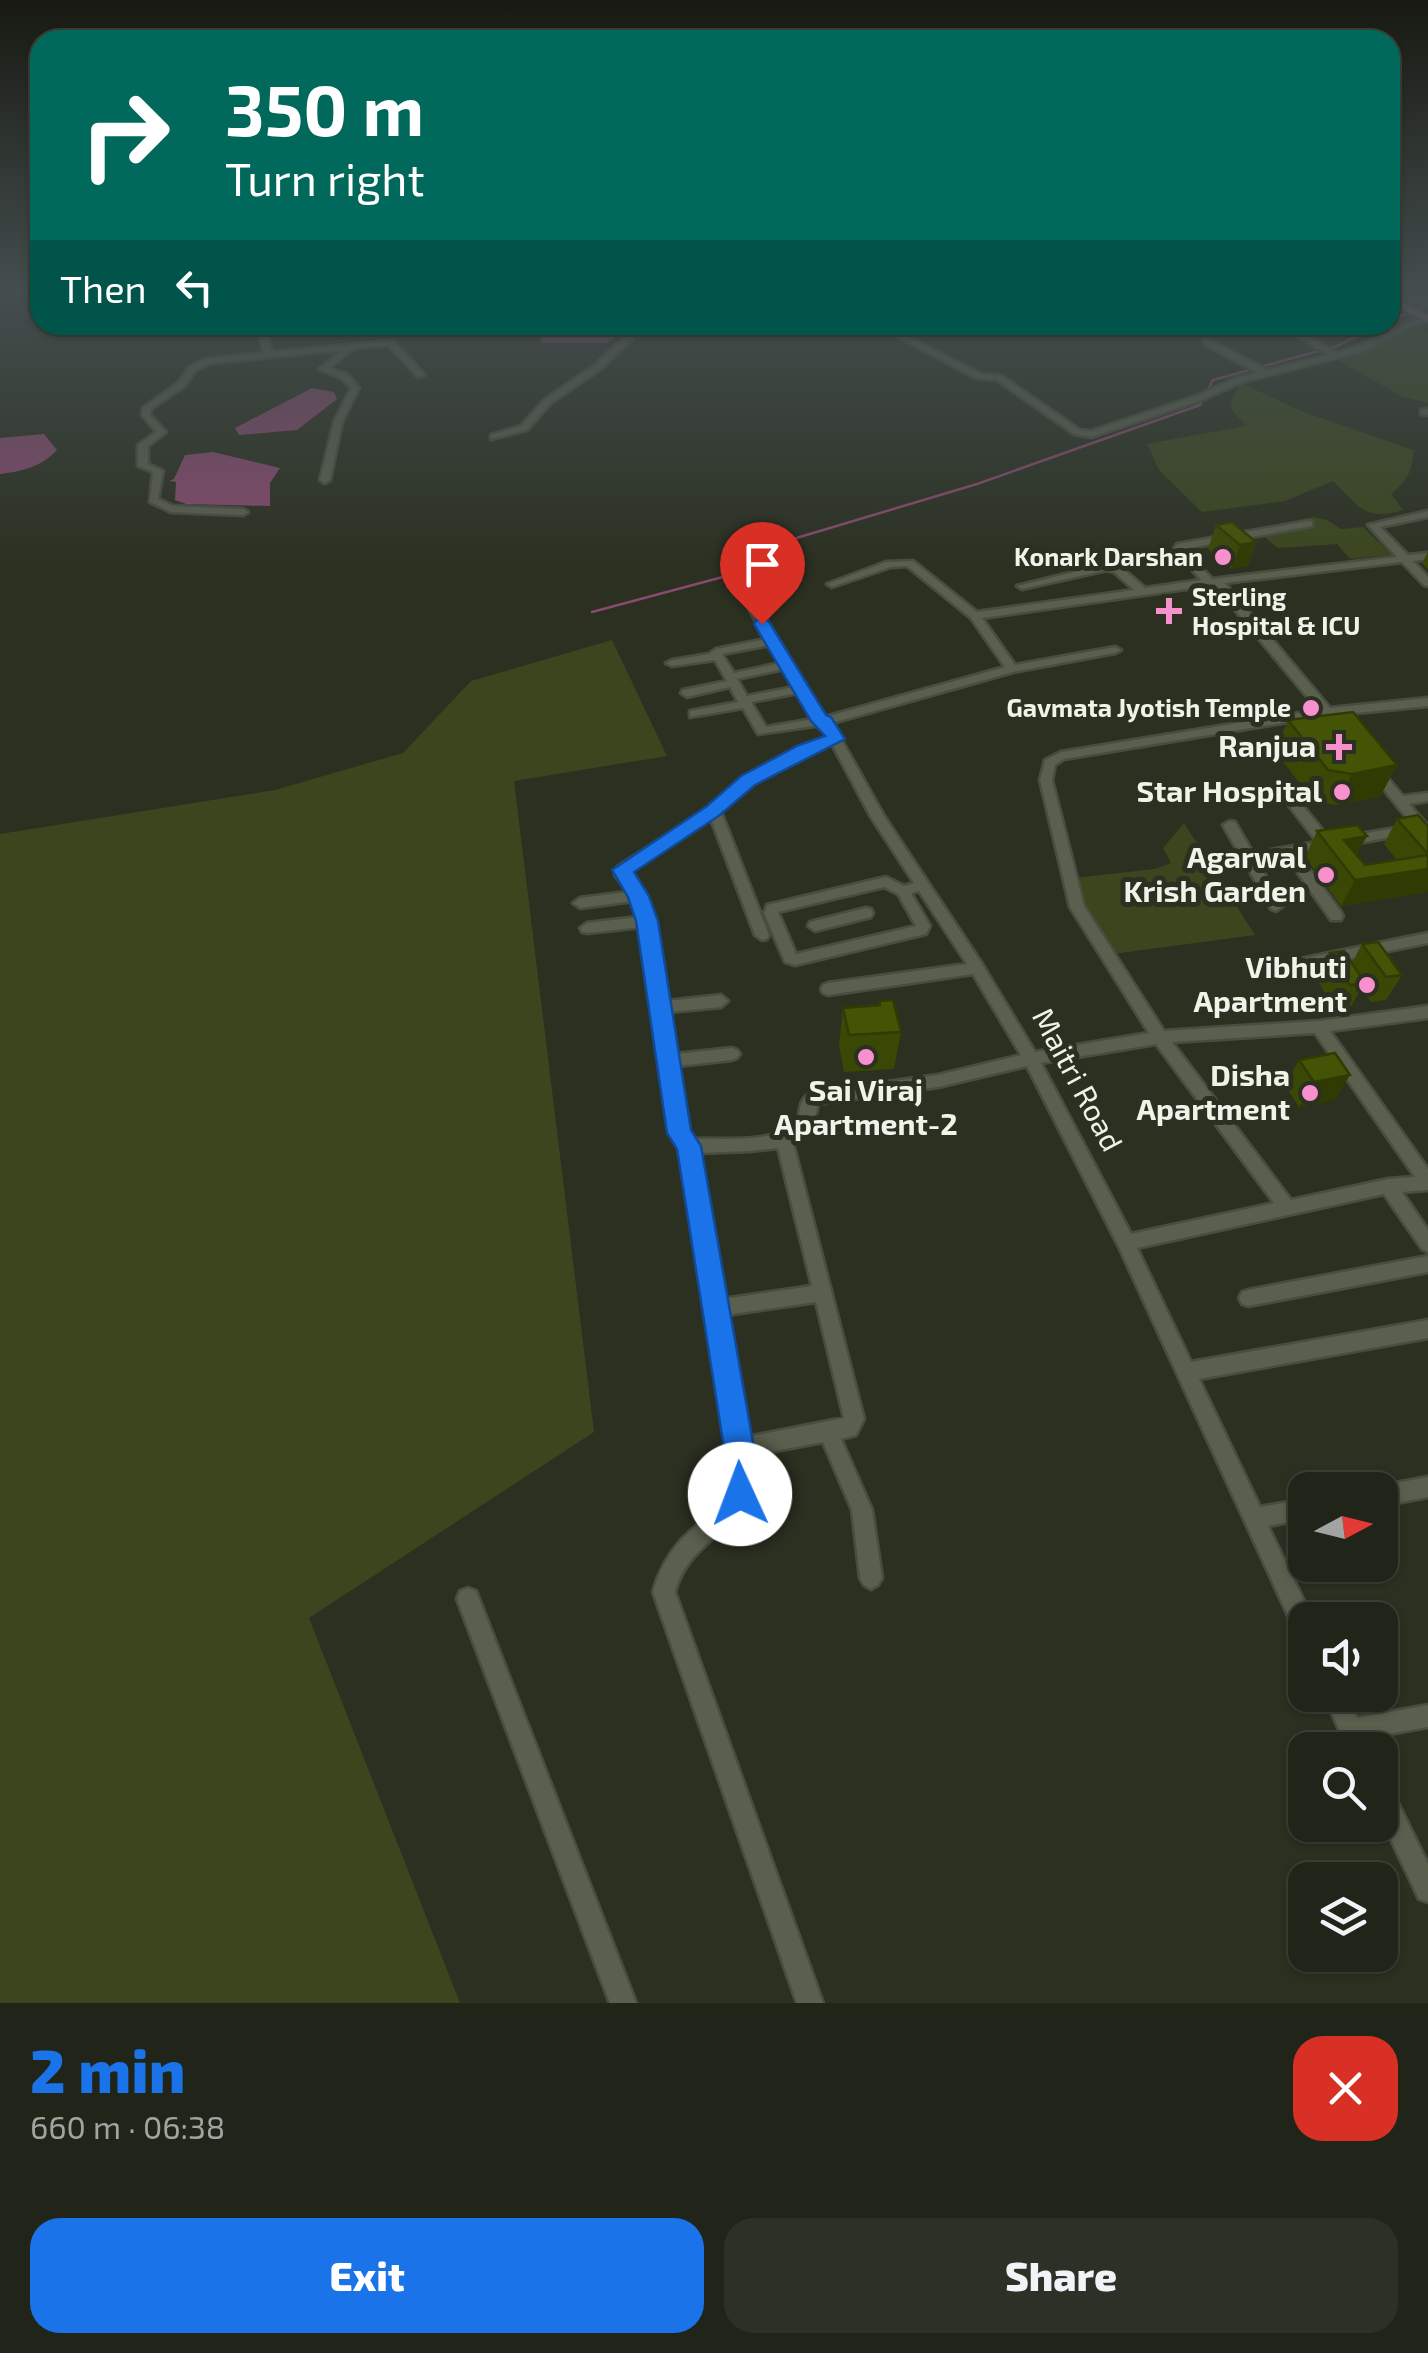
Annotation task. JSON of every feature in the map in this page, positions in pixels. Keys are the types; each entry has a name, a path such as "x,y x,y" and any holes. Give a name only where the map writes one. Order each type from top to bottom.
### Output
{"street":[{"path":"184,381 147,408 146,414 160,432 143,446 143,466 158,471 152,500 171,509 243,512"},
{"path":"325,480 338,422 355,388 349,381"},
{"path":"494,437 524,428 548,401 577,381"},
{"path":"1004,381 1077,432 1092,434 1205,396 1235,381"},
{"path":"1428,514 1373,525 1428,583"},
{"path":"1308,524 1179,549 1213,581 1339,727"},
{"path":"975,616 1213,581 1428,556"},
{"path":"832,584 890,564 909,563 975,616 1012,669"},
{"path":"1022,586 1107,566 1118,570 1142,592"},
{"name":"Maitri Road","path":"745,593 836,739 878,817 1031,1059 1126,1243 1293,1602"},
{"path":"672,663 772,641"},
{"path":"714,655 762,732 822,721 1012,669 1115,650"},
{"path":"687,693 788,665"},
{"path":"694,714 802,690"},
{"path":"1287,1208 1160,1037 1077,907 1068,886 1046,780 1049,763 1061,756 1326,712 1428,702"},
{"path":"810,2003 664,1592 668,1569 681,1551 737,1508 739,1448 689,1146 680,1133 647,921 639,896 622,870 714,810 748,780 806,749 836,739"},
{"path":"1363,756 1425,831"},
{"path":"1400,801 1428,796"},
{"path":"1293,803 1326,844"},
{"path":"714,810 762,935"},
{"path":"1230,825 1276,906"},
{"path":"1221,863 1425,831"},
{"path":"1290,851 1336,916"},
{"path":"886,882 903,890 923,926 921,930 795,960 790,958 771,913 772,908 886,882"},
{"path":"903,890 922,885"},
{"path":"580,903 639,896"},
{"path":"815,926 866,914"},
{"path":"844,919 859,945"},
{"path":"587,928 647,921"},
{"path":"1290,966 1428,938"},
{"path":"828,988 977,968"},
{"path":"661,1007 721,1001"},
{"path":"689,1146 784,1140 800,1134 808,1122 809,1102 938,1081 1031,1059 1160,1037 1319,1027 1426,1015"},
{"path":"1319,1027 1428,1183"},
{"path":"670,1061 732,1054"},
{"path":"739,1448 849,1428 854,1420 784,1140"},
{"path":"1126,1243 1388,1186 1428,1183"},
{"path":"1388,1186 1428,1244"},
{"path":"1248,1298 1428,1264"},
{"path":"716,1308 820,1293"},
{"path":"1187,1372 1428,1329"},
{"path":"828,1432 862,1510 871,1578"},
{"path":"1398,1493 1428,1487"},
{"path":"1256,1518 1288,1512"},
{"path":"468,1600 623,2003"},
{"path":"1380,1732 1428,1716"},
{"path":"1398,1828 1428,1890"}],"green space":[{"path":"1375,381 1428,381 1428,403 1401,396"},
{"path":"1241,383 1301,411 1413,450 1408,475 1391,494 1403,510 1371,513 1333,481 1285,501 1202,512 1159,470 1147,444 1246,426 1232,410 1231,400"},
{"path":"1313,517 1341,529 1363,527 1392,555 1350,559 1337,544 1278,548 1256,530"},
{"path":"612,640 667,756 514,781 594,1432 309,1618 460,2003 0,2003 0,834 275,790 403,753 471,681"},
{"path":"1184,823 1255,935 1113,954 1083,908 1074,878 1155,869 1171,863 1163,848"}],"shaded area":[{"path":"312,388 334,392 337,399 297,430 239,435 235,428"},
{"path":"44,434 57,450 51,456 31,467 0,474 0,438"},
{"path":"213,452 280,468 270,483 270,506 186,504 175,500 176,482 169,481 174,479 185,455"}],"building":[{"path":"1232,522 1256,542 1240,545 1216,525"},
{"path":"1353,712 1397,765 1352,774 1328,770 1288,720"},
{"path":"1418,815 1428,826 1428,854 1397,819"},
{"path":"1357,825 1367,836 1344,840 1365,865 1428,855 1428,869 1355,880 1317,831"},
{"path":"1378,942 1402,975 1386,977 1362,944"},
{"path":"1344,951 1365,983 1350,985 1330,953"},
{"path":"893,1000 901,1032 849,1035 843,1008"},
{"path":"1335,1053 1350,1075 1314,1082 1299,1060"}],"waterway":[{"path":"592,612 764,566 773,545 977,484 1200,405 1212,381"}],"place":[{"name":"Konark Darshan","path":"1223,557"},
{"name":"Sterling Hospital & ICU","path":"1169,611"},
{"name":"Gavmata Jyotish Temple","path":"1311,708"},
{"name":"Ranjua","path":"1339,747"},
{"name":"Star Hospital","path":"1342,792"},
{"name":"Agarwal Krish Garden","path":"1326,875"},
{"name":"Vibhuti Apartment","path":"1367,985"},
{"name":"Sai Viraj Apartment-2","path":"866,1057"},
{"name":"Disha Apartment","path":"1310,1093"}],"route":[{"path":"740,1494 739,1448 689,1146 680,1133 647,921 639,896 622,870 714,810 748,780 806,749 836,739 825,721 820,721 762,624"}]}
